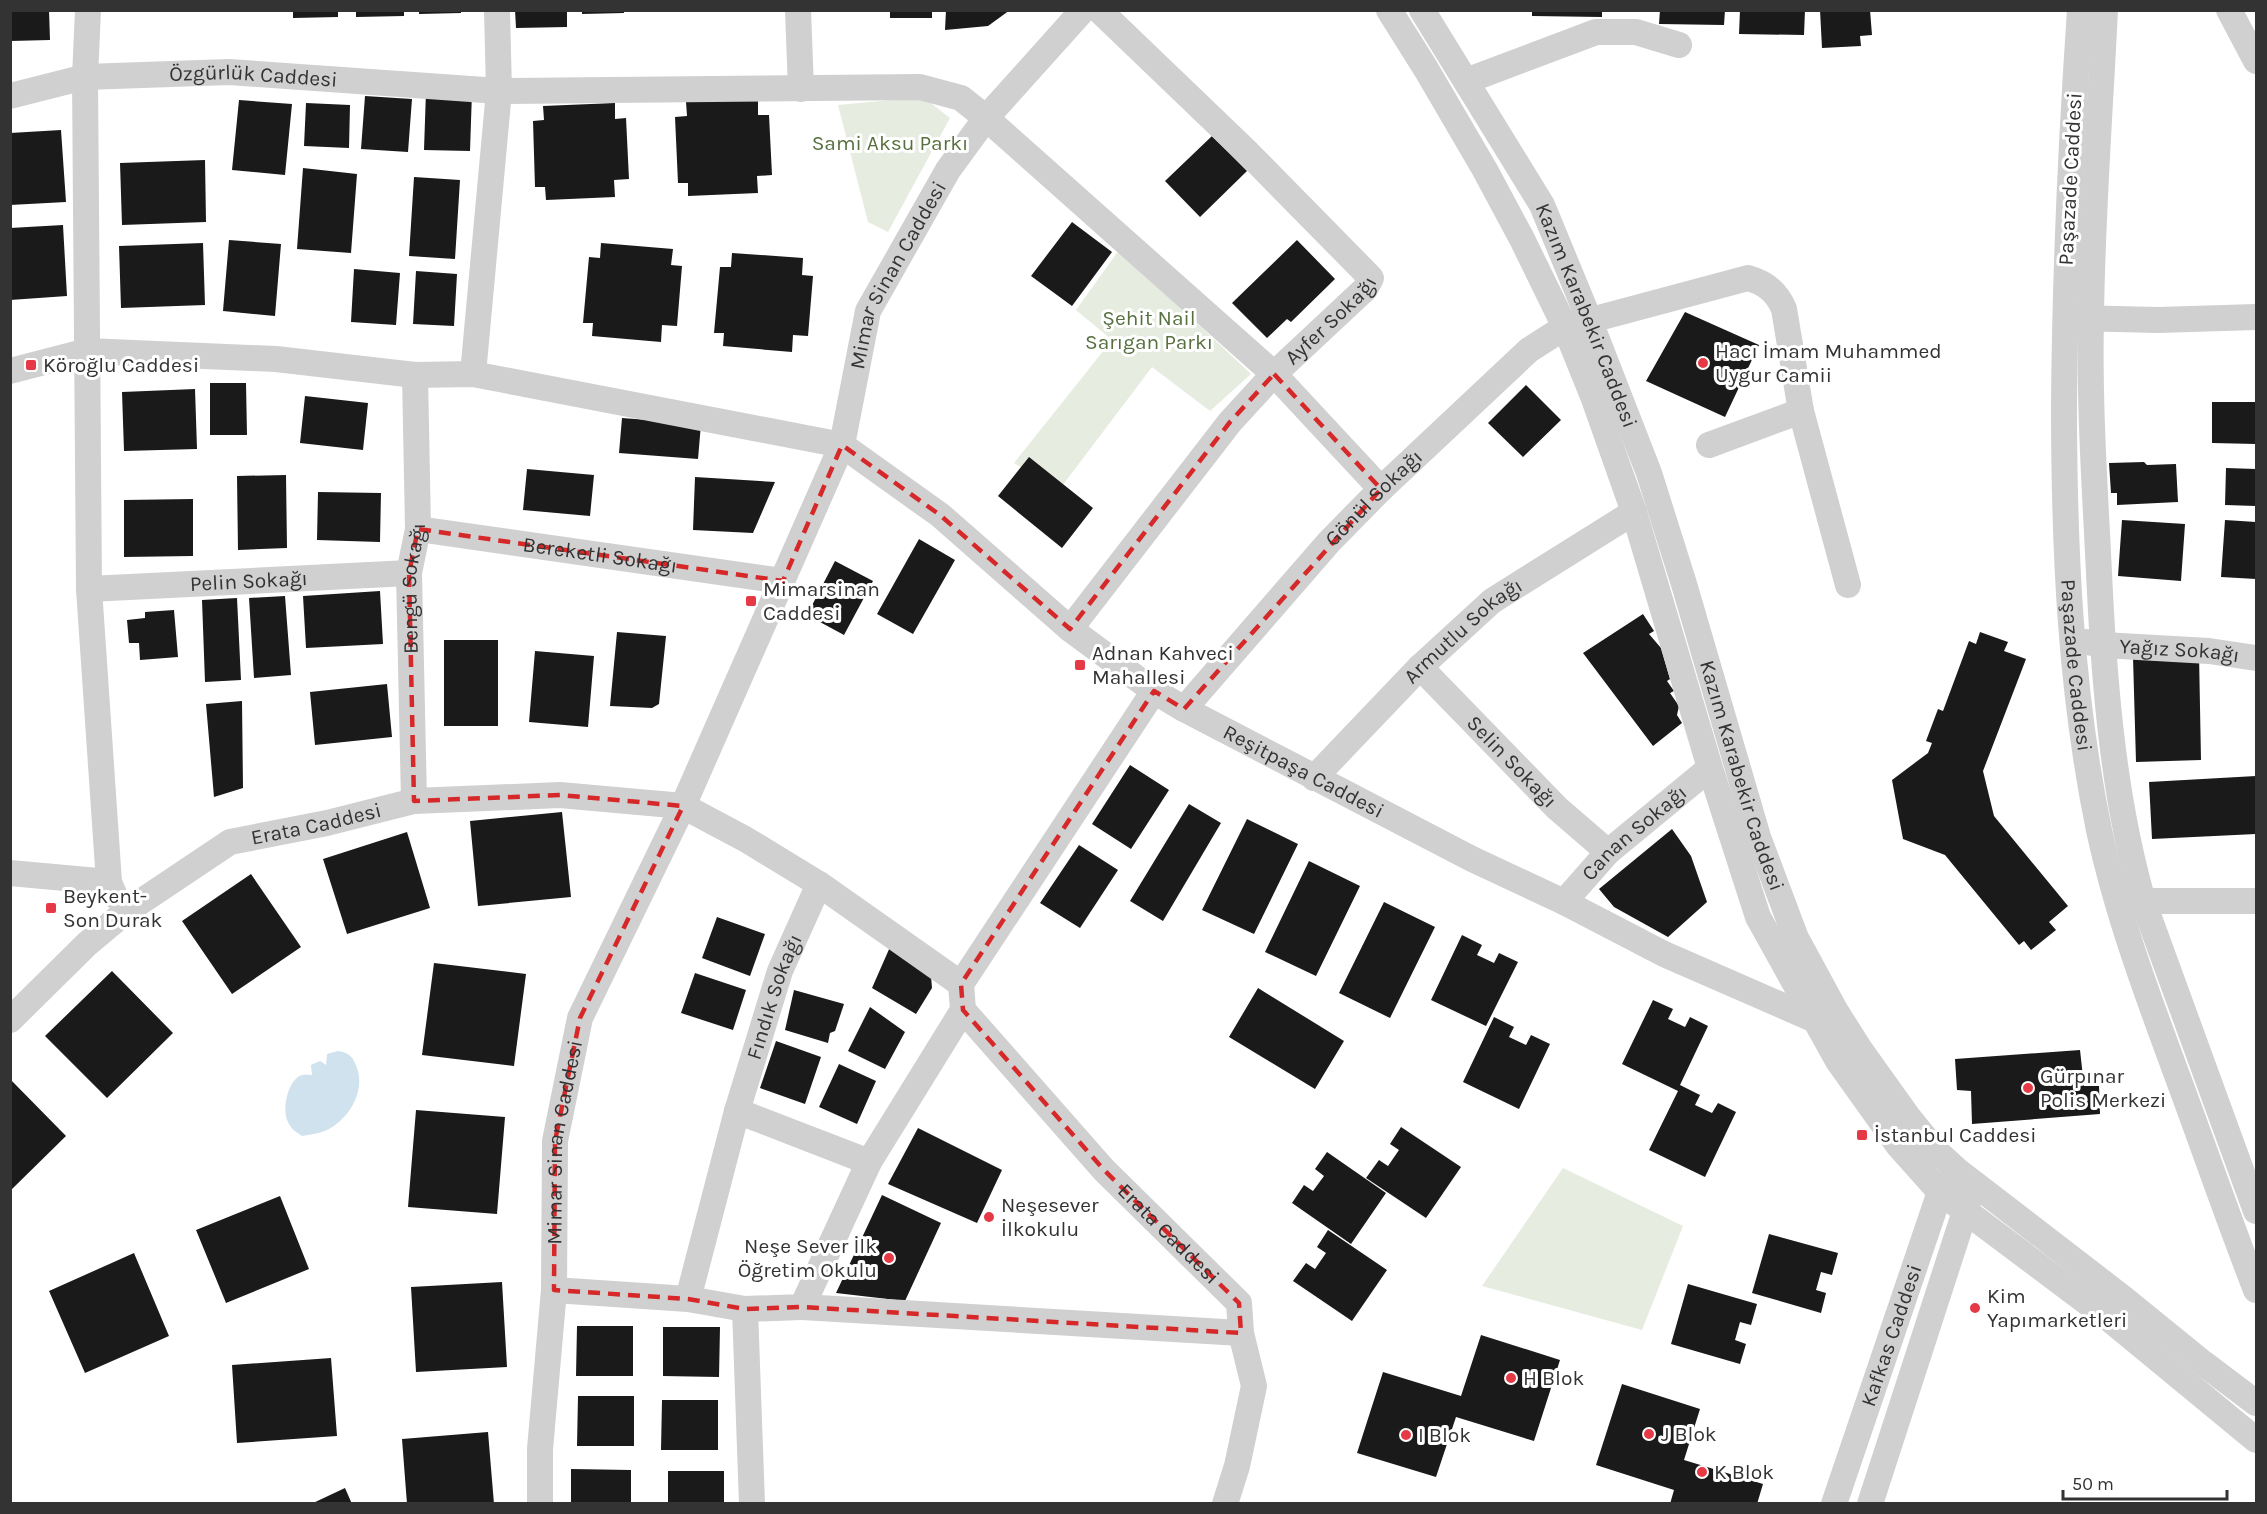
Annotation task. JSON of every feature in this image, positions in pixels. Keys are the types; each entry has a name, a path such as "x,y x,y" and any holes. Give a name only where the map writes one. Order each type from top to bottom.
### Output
{"street":[{"path":"88,10 85,77 89,589 109,882 124,913"},
{"path":"473,374 499,91 497,10"},
{"path":"798,10 801,88"},
{"name":"Mimar Sinan Caddesi","path":"540,1503 540,1449 554,1290 555,1141 580,1018 684,806 842,445 868,311 948,170 986,118 1083,10"},
{"name":"Ayfer Sokağı","path":"1070,629 1230,422 1274,374 1365,289 1371,278 1248,153 1099,10"},
{"path":"1389,10 1485,170 1522,239 1564,327 1594,399 1634,512 1710,768 1758,917 1824,1014 1838,1061 1898,1145 1940,1192 2108,1318 2256,1440"},
{"name":"Kazım Karabekir Caddesi","path":"1422,10 1542,205 1589,319 1649,472 1758,837 1824,1014 1935,1150 1966,1178 2256,1402"},
{"name":"Paşazade Caddesi","path":"2080,10 2067,220 2064,317 2064,483 2071,639 2078,707 2099,830 2118,907 2142,981 2256,1290"},
{"name":"Paşazade Caddesi","path":"2105,10 2091,320 2094,478 2103,645 2116,766 2132,863 2143,901 2256,1211"},
{"path":"2229,10 2256,61"},
{"path":"1466,81 1596,32 1636,32 1679,45"},
{"name":"Özgürlük Caddesi","path":"10,96 85,77 229,72 499,91 920,87 961,98 1274,374 1380,489"},
{"name":"Gönül Sokağı","path":"1184,709 1329,542 1380,489 1529,350 1564,327 1748,278 1758,281 1774,292 1784,309 1801,411 1848,585"},
{"path":"2064,317 2091,320 2256,317"},
{"path":"10,371 87,351 276,359 415,375 473,374 842,445"},
{"name":"Bengü Sokağı","path":"414,801 409,573 418,529 415,375"},
{"path":"1709,445 1801,411"},
{"name":"Reşitpaşa Caddesi","path":"842,445 940,515 1070,629 1154,691 1184,709 1472,860 1564,902 1664,954 1824,1014"},
{"name":"Armutlu Sokağı","path":"1314,778 1420,667 1492,601 1634,512"},
{"name":"Bereketli Sokağı","path":"418,529 783,581"},
{"name":"Pelin Sokağı","path":"89,589 409,573"},
{"name":"Yağız Sokağı","path":"2071,639 2103,645 2209,651 2256,658"},
{"name":"Selin Sokağı","path":"1420,667 1557,808 1608,852"},
{"path":"802,1307 869,1162 963,1010 961,984 1154,691"},
{"name":"Canan Sokağı","path":"1564,902 1608,852 1710,768"},
{"name":"Erata Caddesi","path":"10,1020 87,944 124,913 230,842 327,823 414,801 560,795 684,806"},
{"path":"684,806 745,839 819,884 961,984"},
{"path":"10,873 109,882"},
{"name":"Fındık Sokağı","path":"688,1299 737,1111 780,971 819,884"},
{"path":"2143,901 2256,901"},
{"name":"Erata Caddesi","path":"963,1010 1104,1170 1239,1303 1241,1333 1254,1386 1237,1466 1225,1503"},
{"path":"737,1111 869,1162"},
{"name":"Kafkas Caddesi","path":"1834,1503 1940,1192 1966,1178"},
{"name":"Kafkas Caddesi","path":"1870,1503 1964,1211 1966,1178"},
{"path":"554,1290 688,1299 745,1310 802,1307 1241,1333"},
{"path":"745,1310 752,1503"}],"highlighted area":[{"path":"1274,374 1381,489 1184,709 1154,691 961,984 963,1010 1104,1170 1239,1303 1241,1333 802,1307 745,1309 688,1299 554,1290 555,1141 580,1018 683,806 560,795 414,801 409,573 418,529 783,581 842,445 940,515 1070,629 1230,422"}],"green space":[{"name":"Sami Aksu Parkı","path":"923,97 950,118 888,232 868,222 838,105"},
{"name":"Şehit Nail Sarıgan Parkı","path":"1119,250 1251,374 1210,411 1152,367 1059,490 1014,463 1112,340 1076,310"},
{"path":"1563,1168 1683,1226 1642,1330 1482,1286"}],"water":[{"path":"338,1051 350,1056 357,1068 359,1085 355,1101 346,1115 334,1126 323,1132 302,1136 291,1127 286,1117 288,1092 298,1077 312,1075 311,1065 320,1061 326,1065 327,1054"}],"building":[{"path":"10,10 49,10 50,40 10,41"},
{"path":"293,10 338,10 338,17 293,18"},
{"path":"356,10 404,10 404,16 356,17"},
{"path":"419,10 461,10 461,13 419,14"},
{"path":"515,10 567,10 567,27 516,28"},
{"path":"582,10 624,10 624,13 582,14"},
{"path":"890,10 932,10 932,18 890,18"},
{"path":"946,10 1010,10 988,26 945,30"},
{"path":"1532,10 1602,10 1602,17 1532,16"},
{"path":"1660,10 1725,10 1724,25 1659,24"},
{"path":"1740,10 1805,10 1804,35 1739,34"},
{"path":"1820,10 1870,10 1872,35 1860,36 1861,46 1822,48"},
{"path":"426,91 472,92 470,151 424,150"},
{"path":"365,96 412,99 408,152 361,149"},
{"path":"758,99 758,115 769,115 772,175 757,176 758,193 688,196 688,183 678,183 675,117 687,116 686,102"},
{"path":"239,100 292,104 285,175 232,170"},
{"path":"306,103 350,105 349,148 304,146"},
{"path":"615,103 615,119 626,118 629,179 614,180 615,197 546,200 545,187 535,187 533,121 544,120 543,106"},
{"path":"61,130 66,202 10,205 10,133"},
{"path":"1212,136 1247,171 1200,217 1165,181"},
{"path":"205,160 206,222 122,225 120,163"},
{"path":"303,168 357,174 351,253 297,249"},
{"path":"414,177 460,180 455,259 409,256"},
{"path":"1072,222 1112,252 1072,306 1031,276"},
{"path":"63,225 67,296 10,300 10,228"},
{"path":"229,240 281,244 275,316 223,311"},
{"path":"1297,240 1335,279 1291,322 1287,319 1267,338 1232,303"},
{"path":"203,243 205,305 121,308 119,246"},
{"path":"601,243 673,249 671,265 682,266 677,326 662,325 661,342 592,336 593,323 583,323 589,257 600,258"},
{"path":"732,253 803,258 802,275 813,276 808,336 793,335 792,352 723,346 724,333 714,333 720,267 731,267"},
{"path":"354,269 400,273 396,325 351,322"},
{"path":"416,271 457,274 454,326 413,324"},
{"name":"Hacı İmam Muhammed Uygur Camii","path":"1685,312 1759,345 1725,417 1646,381"},
{"path":"210,383 246,383 247,435 210,435"},
{"path":"1526,385 1561,420 1523,457 1488,423"},
{"path":"195,389 197,449 124,451 122,392"},
{"path":"305,396 368,403 363,450 300,443"},
{"path":"2212,402 2256,402 2256,444 2212,443"},
{"path":"622,418 701,424 698,459 619,453"},
{"path":"1029,457 1093,508 1062,548 998,496"},
{"path":"2144,462 2147,465 2176,464 2178,502 2117,505 2117,493 2111,493 2109,463"},
{"path":"2226,468 2256,469 2256,506 2225,505"},
{"path":"527,469 594,475 590,516 523,510"},
{"path":"286,475 287,548 238,550 237,476"},
{"path":"695,477 775,482 753,533 693,530"},
{"path":"318,492 381,493 380,542 317,540"},
{"path":"193,499 193,556 124,557 124,500"},
{"path":"2122,520 2185,524 2181,581 2118,576"},
{"path":"2225,520 2256,522 2256,579 2221,577"},
{"path":"919,539 955,560 913,634 877,614"},
{"path":"835,561 873,581 844,635 807,615"},
{"path":"380,591 383,644 306,648 303,596"},
{"path":"285,596 291,675 254,678 249,598"},
{"path":"237,598 241,680 205,682 202,600"},
{"path":"174,610 178,657 140,660 139,643 129,643 127,620 145,618 145,612"},
{"path":"1643,614 1654,631 1649,634 1661,648 1670,679 1667,681 1674,691 1670,693 1679,706 1677,715 1682,723 1653,746 1583,653"},
{"path":"617,632 666,636 659,704 652,708 610,706"},
{"path":"1980,632 2008,642 2004,651 2026,659 1983,771 1994,816 2068,906 2049,922 2056,930 2031,950 2024,941 2019,945 1945,855 1903,839 1892,780 1928,753 1932,743 1926,741 1938,709 1943,711 1969,641 1976,644"},
{"path":"444,640 498,640 498,726 444,726"},
{"path":"535,651 594,656 588,727 529,722"},
{"path":"2199,654 2201,760 2136,762 2133,657"},
{"path":"387,684 392,737 315,745 310,692"},
{"path":"242,701 243,788 214,797 206,704"},
{"path":"1130,765 1169,790 1131,849 1092,824"},
{"path":"2256,776 2256,834 2152,839 2149,782"},
{"path":"1189,804 1221,823 1163,921 1130,901"},
{"path":"562,812 571,897 478,906 470,821"},
{"path":"1247,819 1298,844 1254,934 1202,910"},
{"path":"1672,829 1691,856 1707,902 1668,937 1614,907 1599,889"},
{"path":"407,832 430,908 347,934 323,859"},
{"path":"1079,845 1118,870 1080,928 1040,903"},
{"path":"1309,861 1360,886 1316,976 1265,952"},
{"path":"251,874 301,947 232,994 182,921"},
{"path":"1384,902 1435,927 1390,1018 1339,993"},
{"path":"717,917 765,934 750,976 702,958"},
{"path":"1462,935 1482,945 1477,955 1494,963 1499,953 1518,962 1486,1026 1431,1000"},
{"path":"890,947 931,976 932,988 916,1014 872,988"},
{"path":"434,963 526,974 514,1066 422,1055"},
{"path":"112,971 173,1033 107,1098 45,1036"},
{"path":"695,973 746,990 733,1030 681,1013"},
{"path":"1258,988 1344,1041 1315,1089 1229,1037"},
{"path":"794,990 844,1004 835,1031 830,1033 828,1043 785,1030"},
{"path":"1653,1000 1673,1009 1668,1019 1685,1027 1690,1017 1708,1026 1680,1085 1700,1095 1695,1105 1712,1113 1718,1103 1736,1112 1705,1177 1649,1150 1678,1091 1622,1064"},
{"path":"870,1007 905,1032 885,1069 848,1051"},
{"path":"1494,1017 1514,1027 1509,1037 1526,1045 1531,1035 1550,1044 1519,1109 1463,1082"},
{"path":"776,1041 821,1057 805,1104 760,1088"},
{"name":"Gürpınar Polis Merkezi","path":"2080,1050 2084,1086 2099,1086 2100,1114 1972,1124 1971,1091 1957,1090 1955,1059"},
{"path":"839,1064 876,1081 857,1124 819,1107"},
{"path":"10,1079 66,1136 10,1191"},
{"path":"416,1110 505,1117 497,1214 408,1207"},
{"path":"1401,1127 1461,1167 1426,1218 1366,1178 1379,1160 1388,1166 1399,1150 1390,1144"},
{"path":"918,1128 1002,1170 977,1223 888,1184"},
{"path":"1327,1152 1386,1193 1351,1244 1292,1203 1304,1185 1313,1191 1324,1176 1315,1169"},
{"name":"Neşe Sever İlk Öğretim Okulu","path":"882,1195 941,1223 905,1301 836,1293"},
{"path":"280,1196 309,1269 226,1303 196,1230"},
{"path":"1328,1230 1387,1270 1352,1321 1293,1281 1306,1263 1315,1269 1326,1253 1317,1247"},
{"path":"1769,1234 1838,1253 1832,1275 1821,1272 1816,1290 1826,1293 1821,1313 1752,1293"},
{"path":"134,1253 169,1336 85,1373 49,1291"},
{"path":"502,1282 507,1367 416,1372 411,1287"},
{"path":"1688,1284 1757,1304 1751,1325 1740,1322 1735,1340 1746,1344 1740,1364 1671,1344"},
{"path":"577,1326 633,1326 633,1376 576,1376"},
{"path":"663,1327 720,1327 719,1377 663,1376"},
{"path":"1481,1335 1560,1360 1534,1441 1456,1417 1436,1477 1357,1453 1383,1372 1461,1396"},
{"path":"331,1358 337,1436 237,1443 232,1365"},
{"name":"J Blok","path":"1622,1384 1700,1409 1684,1460 1763,1484 1757,1504 1670,1504 1674,1490 1596,1465"},
{"path":"578,1396 634,1396 634,1446 577,1446"},
{"path":"662,1400 718,1400 718,1450 661,1450"},
{"path":"488,1432 494,1504 407,1504 402,1439"},
{"path":"571,1469 631,1470 631,1504 571,1504"},
{"path":"668,1471 724,1471 724,1504 668,1504"},
{"path":"345,1488 352,1504 311,1504"}],"place":[{"name":"Hacı İmam Muhammed Uygur Camii","path":"1703,363"},
{"name":"Köroğlu Caddesi","path":"31,365"},
{"name":"Mimarsinan Caddesi","path":"751,601"},
{"name":"Adnan Kahveci Mahallesi","path":"1080,665"},
{"name":"Beykent- Son Durak","path":"51,908"},
{"name":"Gürpınar Polis Merkezi","path":"2028,1088"},
{"name":"İstanbul Caddesi","path":"1862,1135"},
{"name":"Neşesever İlkokulu","path":"989,1217"},
{"name":"Neşe Sever İlk Öğretim Okulu","path":"889,1258"},
{"name":"Kim Yapımarketleri","path":"1975,1308"},
{"name":"H Blok","path":"1511,1378"},
{"name":"J Blok","path":"1649,1434"},
{"name":"I Blok","path":"1406,1435"},
{"name":"K Blok","path":"1702,1472"}]}
